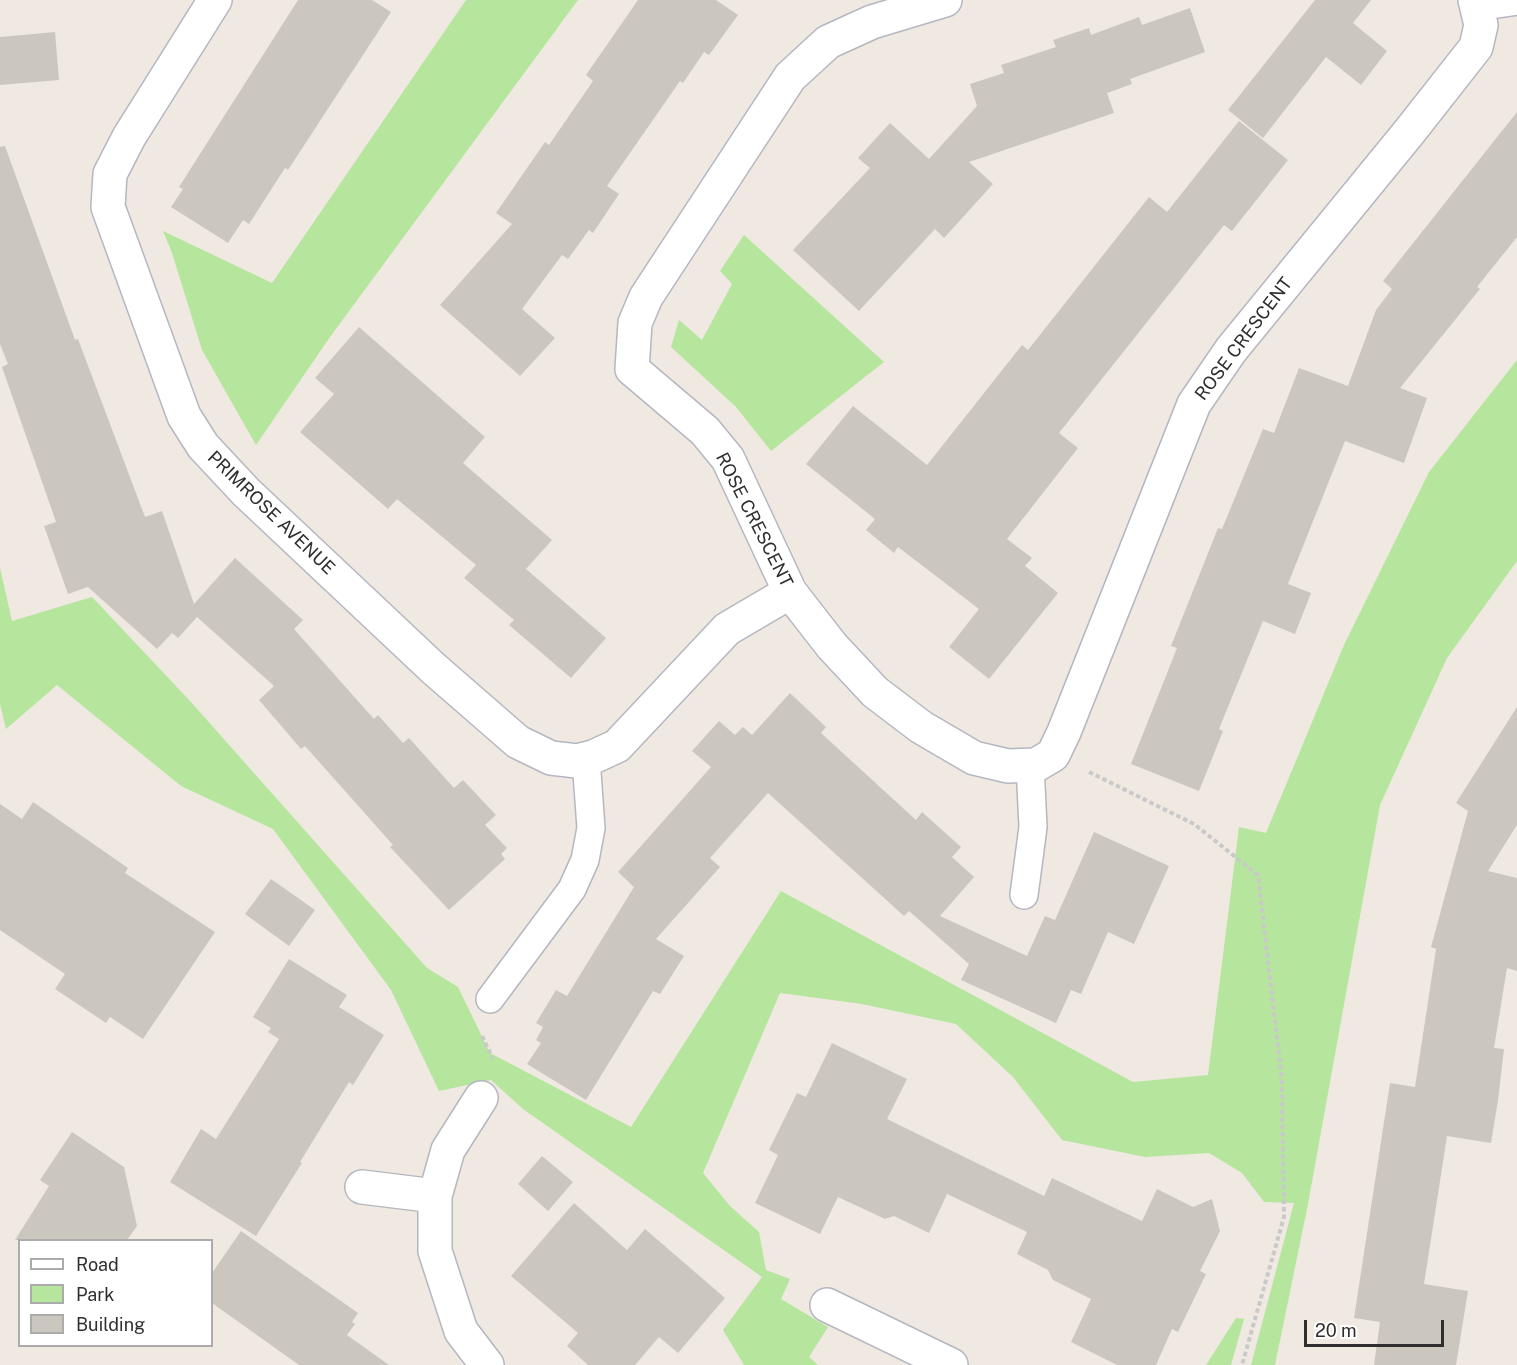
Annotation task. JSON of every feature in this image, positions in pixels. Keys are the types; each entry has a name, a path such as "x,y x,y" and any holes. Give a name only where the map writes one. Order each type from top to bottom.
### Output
{"street":[{"name":"PRIMROSE AVENUE","path":"215,0 129,137 110,174 108,207 184,416 202,446 246,492 433,668 518,742 551,758 577,761 617,746 727,629 790,592"},
{"name":"ROSE CRESCENT","path":"945,0 872,22 828,42 790,77 646,297 635,323 632,369 705,431 728,459 790,592 832,646 875,692 921,727 974,758 1008,766 1041,760 1064,732 1194,405 1231,350 1476,47 1481,25 1476,3"},
{"path":"481,1098 448,1150 435,1196 435,1251 461,1331 487,1365"},
{"path":"362,1187 435,1196"},
{"path":"826,1305 937,1362"}],"lane":[{"name":"ROSE CRESCENT","path":"1476,3 1517,1"},
{"path":"490,999 572,889 585,860 591,828 586,759"},
{"name":"ROSE CRESCENT","path":"1024,895 1041,760"}],"path":[{"path":"1041,760 1194,824 1258,875 1282,1082 1284,1217 1242,1365"}],"green space":[{"path":"466,0 578,0 330,337 256,445 202,350 163,231 272,283"},
{"path":"744,235 884,362 771,451 736,407 671,347 679,320 702,340 732,284 720,271"},
{"path":"1517,360 1517,561 1447,658 1380,805 1308,1204 1275,1365 1251,1365 1294,1203 1264,1202 1242,1173 1209,1153 1145,1157 1062,1140 1013,1077 956,1024 862,1004 780,993 703,1173 730,1206 759,1232 766,1270 790,1279 781,1299 828,1327 809,1357 818,1365 744,1365 723,1330 762,1277 523,1109 491,1080 439,1091 391,990 273,829 181,786 57,685 6,729 0,704 0,568 12,621 92,597 191,702 427,968 458,987 490,1053 631,1127 781,891 1133,1082 1208,1075 1239,827 1266,833 1344,645 1429,472"},
{"path":"1236,1318 1244,1319 1231,1365 1206,1365"}],"building":[{"path":"298,0 372,0 391,12 288,170 285,168 249,224 243,220 228,243 171,207 183,189 179,187"},
{"path":"638,0 716,0 738,15 709,55 704,52 683,83 680,81 607,186 619,194 593,233 589,230 568,259 562,255 522,309 555,338 520,376 440,305 512,224 496,213 545,142 549,145 593,81 586,75"},
{"path":"1315,0 1371,0 1353,23 1387,51 1361,85 1326,57 1263,138 1228,110"},
{"path":"1190,8 1205,52 1130,79 1132,84 1107,93 1114,113 969,162 993,184 944,238 935,229 859,311 793,250 870,168 858,158 890,123 929,159 977,106 970,84 1004,73 1001,65 1056,47 1053,40 1089,28 1091,35 1139,17 1142,25"},
{"path":"55,32 59,80 0,85 0,37"},
{"path":"1517,112 1517,237 1477,287 1480,289 1400,388 1427,398 1404,463 1345,441 1288,584 1311,593 1295,634 1263,621 1219,729 1223,731 1199,791 1131,764 1177,648 1171,646 1218,528 1222,529 1263,429 1274,433 1299,368 1348,386 1376,310 1392,289 1383,281"},
{"path":"1239,121 1288,160 1232,231 1224,225 1059,433 1078,448 1007,539 1032,558 1025,566 1058,593 989,679 949,647 979,609 898,547 894,553 866,530 875,519 806,464 853,406 927,465 1022,345 1028,350 1149,197 1167,212"},
{"path":"5,146 75,340 78,339 145,517 162,511 194,604 235,558 303,620 294,629 374,719 378,715 403,743 409,738 454,788 463,780 496,815 485,825 507,848 501,854 505,859 449,910 390,847 393,845 305,746 301,749 259,700 274,686 197,617 178,638 172,633 157,649 88,587 68,594 44,526 56,522 2,367 8,364 0,344 0,147"},
{"path":"359,327 485,437 463,463 552,540 526,569 606,638 571,678 509,625 514,620 464,578 476,565 397,499 388,509 300,432 334,394 315,378"},
{"path":"790,693 826,727 821,733 916,820 922,812 961,847 952,857 974,877 940,916 1027,956 1045,916 1055,920 1094,832 1169,866 1134,944 1108,932 1081,994 1071,990 1056,1023 961,980 969,964 909,911 904,916 768,793 710,858 720,867 656,939 684,956 660,994 653,991 586,1100 527,1064 541,1043 536,1040 543,1027 536,1023 556,990 567,996 634,887 618,872 711,767 692,751 719,721 735,735 743,727 752,735"},
{"path":"1517,707 1517,825 1488,871 1517,878 1517,971 1507,968 1494,1048 1504,1049 1498,1100 1491,1143 1447,1136 1424,1284 1468,1291 1456,1365 1374,1365 1380,1322 1354,1318 1390,1083 1415,1087 1436,949 1431,947 1468,811 1456,803"},
{"path":"33,802 128,868 125,873 215,932 143,1039 110,1017 106,1023 55,989 65,974 0,930 0,804 22,819"},
{"path":"271,879 315,910 289,946 245,914"},
{"path":"289,959 347,995 339,1007 384,1035 353,1085 349,1082 256,1236 170,1182 201,1129 216,1139 279,1039 268,1032 271,1028 253,1017"},
{"path":"832,1043 907,1079 887,1119 1044,1196 1052,1178 1142,1221 1157,1189 1193,1207 1212,1199 1220,1231 1200,1271 1206,1274 1178,1332 1172,1329 1156,1365 1117,1365 1071,1342 1091,1299 1053,1280 1048,1270 1017,1254 1027,1232 947,1194 929,1233 894,1216 885,1219 838,1197 820,1234 755,1203 778,1155 769,1150 797,1093 806,1097"},
{"path":"72,1132 124,1167 137,1226 128,1239 15,1240 49,1186 40,1180"},
{"path":"542,1156 573,1182 548,1211 518,1184"},
{"path":"574,1203 627,1250 645,1229 725,1298 678,1353 659,1337 635,1365 588,1365 567,1346 578,1333 511,1276"},
{"path":"241,1231 358,1313 352,1322 355,1324 347,1335 389,1365 299,1365 213,1304 213,1272"}]}
